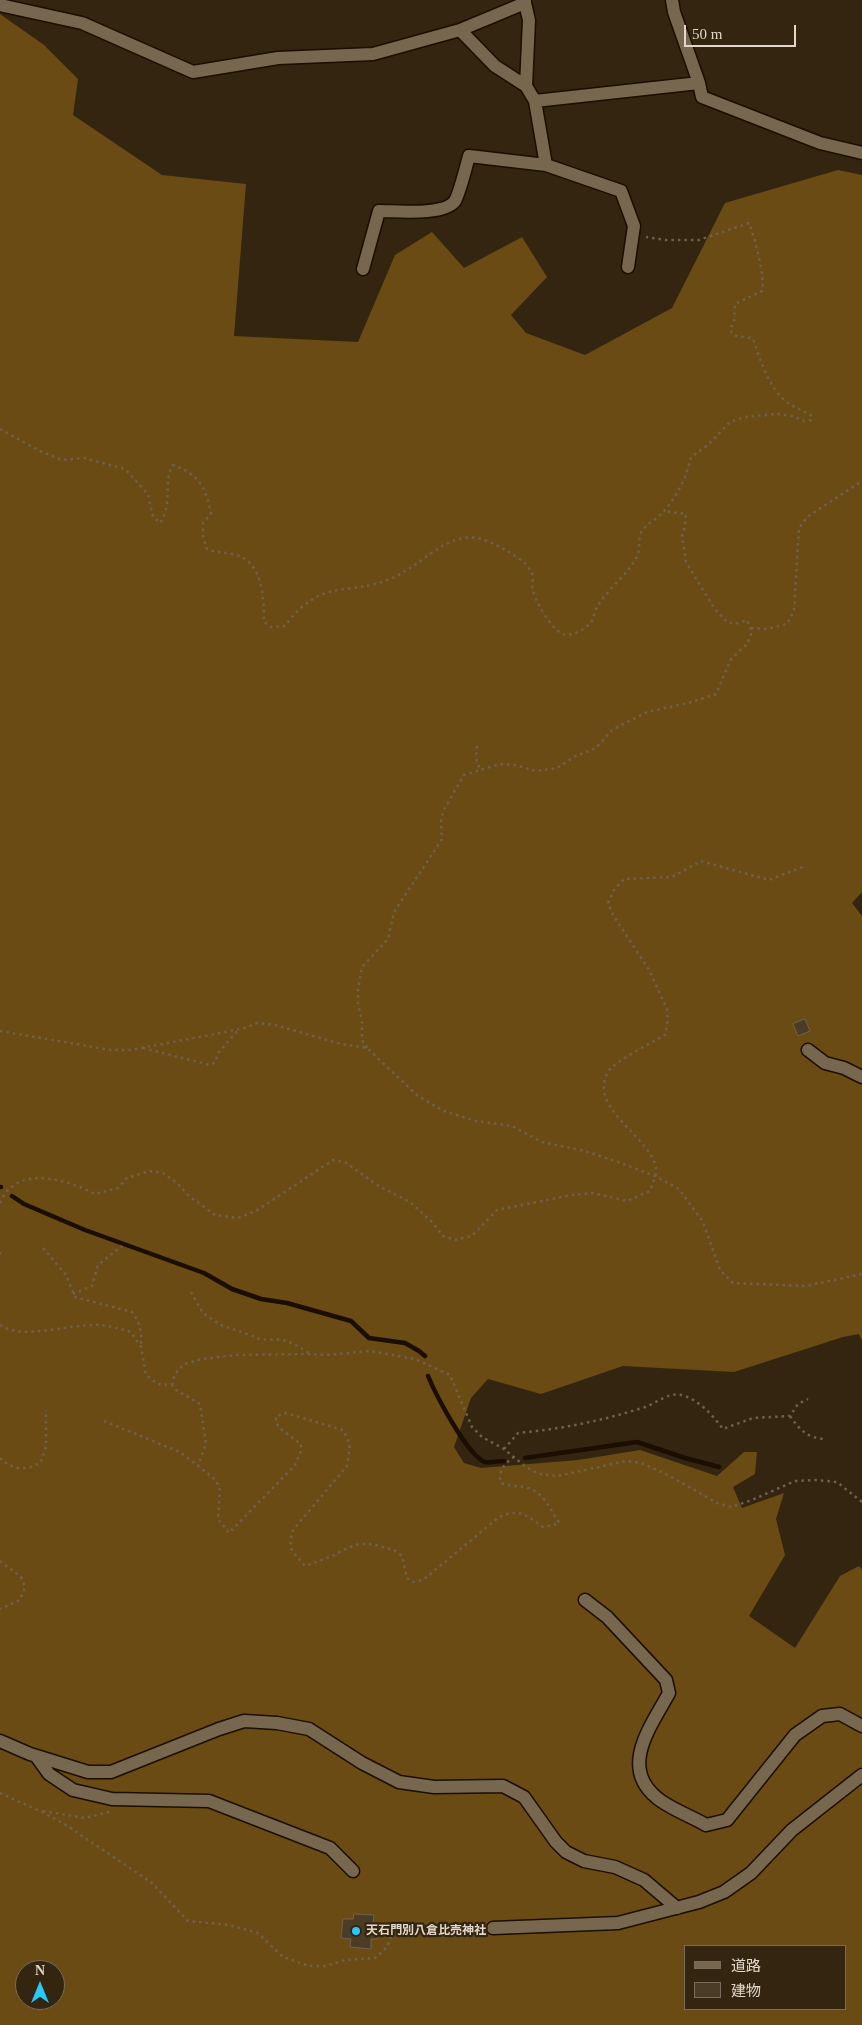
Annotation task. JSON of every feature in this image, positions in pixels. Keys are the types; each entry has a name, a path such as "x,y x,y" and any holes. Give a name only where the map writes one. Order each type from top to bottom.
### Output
{"street":[{"path":"672,0 674,12 700,83 702,97 820,143 862,153"},
{"path":"0,5 82,23 193,72 278,58 373,54 460,30 525,1 529,20 526,86"},
{"path":"460,30 495,66 526,86 535,101 546,165"},
{"path":"535,101 700,83"},
{"path":"363,269 379,211 414,212 444,209 455,201 469,156 546,165 621,191 634,226 628,268"},
{"path":"808,1050 826,1063 844,1068 862,1077"},
{"path":"585,1600 606,1617 666,1680 669,1693 647,1733 638,1759 639,1775 656,1797 706,1825 727,1820 795,1735 822,1716 840,1714 862,1726"},
{"path":"0,1741 36,1756 88,1772 111,1772 244,1721 277,1723 309,1729 362,1763 399,1782 434,1787 503,1786 524,1797 556,1842 566,1852 584,1861 615,1868 644,1880 677,1908"},
{"path":"36,1756 50,1774 73,1790 112,1799 209,1801 330,1848 353,1871"},
{"path":"493,1928 618,1923 699,1902 724,1892 752,1874 792,1830 862,1776"}],"path":[{"path":"0,429 40,451 62,460 84,458 125,469 148,494 153,517 160,523 165,515 169,500 168,474 173,465 188,470 199,480 208,496 211,514 203,523 203,536 207,549 214,553 235,554 251,562 258,573 264,609 264,622 271,627 285,626 302,606 320,595 369,586 405,572 430,553 451,541 474,537 508,551 526,564 532,575 532,589 542,613 558,632 566,635 574,633 583,630 592,622 597,607 613,585 631,566 638,555 639,536 643,529 664,511 688,471 691,456 708,445 730,422 758,414 793,416 804,421 811,420 812,416 789,404 776,392 753,339 746,336 736,337 730,329 734,322 735,304 762,291 764,283 756,240 749,223 700,240 665,240 633,235"},
{"path":"750,628 768,629 787,624 794,611 798,528 808,517 862,482"},
{"path":"664,511 686,514 682,536 686,562 714,608 727,622 735,624 747,620 752,632 747,644 730,659 716,694 688,703 647,712 612,730 596,748 574,757 557,768 536,771 515,765 500,764 464,775 443,811 441,821 442,839 394,912 388,939 362,967 359,977 358,1003 362,1021 362,1040 367,1048 418,1096 444,1111 476,1121 512,1126 542,1142 585,1151 655,1176 678,1189 703,1222 720,1270 734,1283 806,1286 862,1274"},
{"path":"477,746 476,758 480,770"},
{"path":"0,1203 4,1193 21,1181 48,1177 81,1186 95,1194 118,1188 127,1178 149,1171 163,1174 177,1183 189,1196 215,1215 238,1218 256,1211 333,1160 345,1162 377,1185 410,1202 431,1221 443,1236 455,1240 472,1236 497,1210 572,1195 593,1193 627,1201 650,1191 657,1171 653,1158 608,1104 604,1084 608,1071 665,1035 668,1020 667,1009 649,970 613,915 608,903 614,890 624,879 672,877 701,861 769,880 805,866"},
{"path":"0,1031 111,1050 142,1047 238,1030 257,1023 275,1025 340,1044 367,1048"},
{"path":"142,1047 210,1065 214,1063 219,1052 238,1030"},
{"path":"72,1294 92,1286 98,1265 122,1246"},
{"path":"43,1248 66,1275 72,1294 75,1297 132,1312 138,1321 142,1335 141,1347 146,1374 158,1384 172,1385 176,1390 200,1404 206,1444 198,1466"},
{"path":"191,1292 203,1313 221,1325 257,1339 282,1340 295,1344 310,1354"},
{"path":"0,1325 8,1331 28,1332 100,1325 130,1332 141,1347"},
{"path":"172,1385 175,1374 184,1364 202,1358 235,1355 327,1355 370,1351 415,1358 450,1375 472,1427 482,1437 504,1449 526,1467 539,1474 558,1476 626,1461 641,1463 668,1475 717,1503 730,1507 752,1500 795,1481 817,1480 837,1482 862,1502"},
{"path":"504,1449 518,1433 596,1422 646,1407 665,1396 684,1395 699,1404 723,1428 753,1418 790,1416"},
{"path":"790,1416 798,1404 808,1399"},
{"path":"0,1458 17,1469 31,1468 41,1462 46,1447 46,1410"},
{"path":"104,1421 180,1452 216,1480 220,1490 218,1519 229,1533 295,1465 301,1452 301,1444 282,1430 276,1423 276,1416 286,1413 343,1430 350,1444 347,1466 294,1530 290,1541 292,1551 305,1566 359,1544 387,1548 394,1550 402,1556 407,1578 413,1582 423,1580 499,1517 509,1512 520,1512 543,1527 558,1524 559,1522 544,1497 539,1493 526,1487 512,1487 501,1483 504,1465 514,1458"},
{"path":"790,1416 800,1430 814,1438 825,1439"},
{"path":"0,1561 21,1576 25,1587 20,1600 0,1609"},
{"path":"0,1793 39,1810 66,1825 152,1883 188,1920 229,1924 258,1934 283,1957 309,1966 326,1966 345,1960 375,1958 387,1947 393,1932 493,1928"},
{"path":"39,1810 85,1818 112,1812 127,1804 129,1800"}],"shaded area":[{"path":"0,14 44,45 78,79 73,115 162,175 246,184 234,336 358,342 395,255 432,232 464,268 522,237 547,277 511,315 526,333 585,355 672,308 725,203 838,170 862,175 862,892 852,903 862,916 862,1341 859,1334 843,1337 734,1372 623,1366 541,1394 488,1379 471,1398 454,1447 464,1463 481,1468 578,1460 640,1450 717,1476 744,1452 757,1452 755,1474 733,1487 742,1508 784,1493 776,1519 785,1555 749,1616 795,1648 840,1576 859,1566 862,1570 862,2025 0,2025"}],"building":[{"path":"805,1019 810,1031 798,1036 793,1024"},
{"path":"354,1914 374,1915 373,1924 378,1924 377,1939 371,1939 371,1949 350,1947 351,1939 341,1938 343,1919 353,1919"}],"waterway":[{"path":"12,1196 24,1204 85,1230 204,1273 232,1289 261,1299 287,1303 351,1321 369,1338 405,1343 425,1356"},
{"path":"428,1376 461,1437 478,1457 485,1462 504,1461"},
{"path":"525,1458 637,1442 719,1467"}],"place":[{"name":"天石門別八倉比売神社","path":"356,1931"}]}
